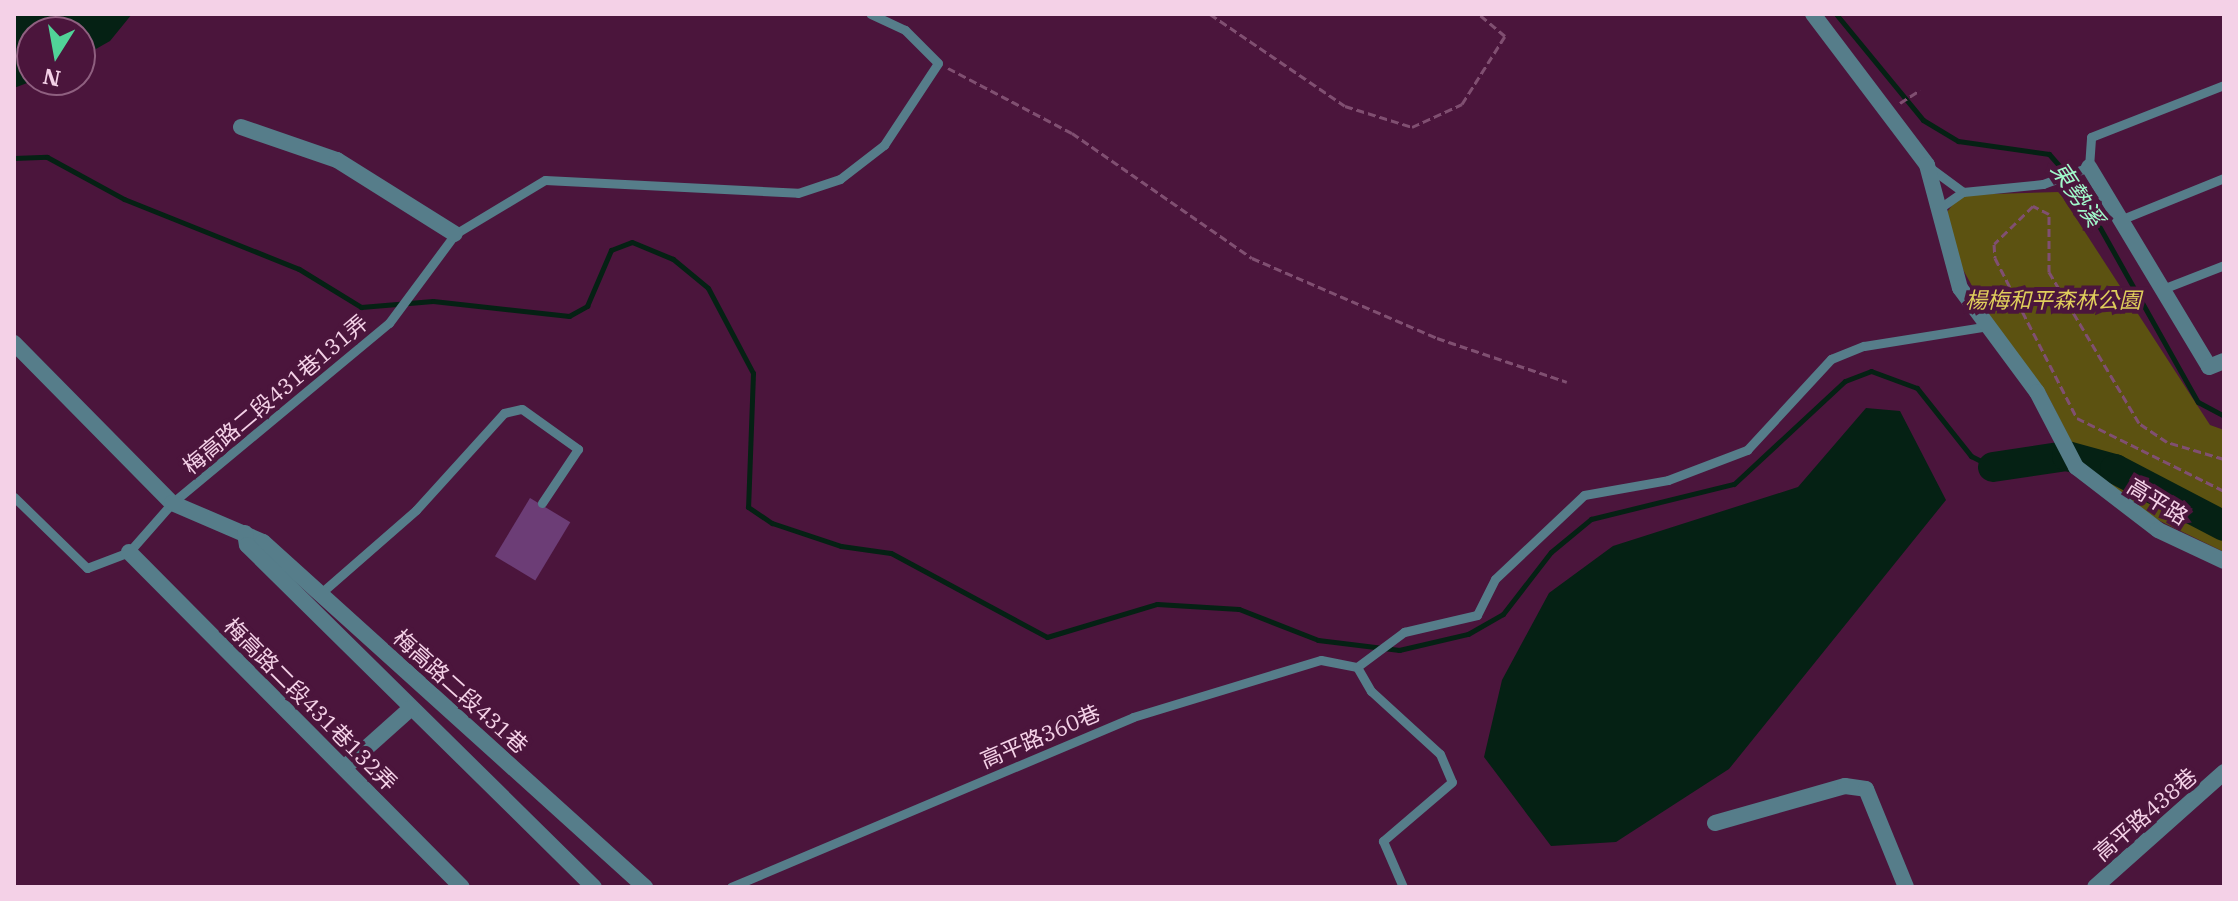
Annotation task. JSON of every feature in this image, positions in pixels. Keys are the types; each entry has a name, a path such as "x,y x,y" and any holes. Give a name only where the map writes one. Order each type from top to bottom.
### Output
{"street":[{"path":"1813,14 1891,110 1927,165 1960,288 1983,327"},
{"path":"241,127 337,160 455,234"},
{"path":"2089,167 2157,291 2209,367 2224,361"},
{"name":"高平路","path":"1983,327 2068,443 2076,467 2158,530 2224,561"},
{"name":"梅高路二段431巷","path":"14,343 172,503 245,533 321,593 645,887"},
{"name":"梅高路二段431巷","path":"245,533 247,545 594,887"},
{"name":"梅高路二段431巷132弄","path":"129,552 462,887"},
{"path":"344,768 411,708"},
{"name":"高平路438巷","path":"2095,887 2224,772"},
{"path":"1715,823 1845,786 1866,789 1906,887"}],"lane":[{"path":"455,234 545,180 798,193 840,179 884,145 938,63 905,30 871,14"},
{"path":"1937,210 1963,192 2043,184 2089,167 2091,137 2224,85"},
{"path":"1927,165 1963,192"},
{"path":"2117,221 2224,178"},
{"name":"梅高路二段431巷131弄","path":"129,552 172,503 398,311 455,234"},
{"path":"2157,291 2224,265"},
{"path":"1403,887 1383,841 1452,782 1440,754 1371,691 1357,667 1404,632 1477,615 1495,579 1584,495 1668,480 1747,450 1831,359 1864,346 1983,327"},
{"path":"321,593 416,510 504,413 522,409 578,449 542,503"},
{"path":"14,497 87,568 129,552"},
{"name":"高平路360巷","path":"731,887 1133,717 1321,660 1357,667"}],"path":[{"path":"1210,14 1345,106 1412,127 1462,104 1505,36 1479,14"},
{"path":"938,63 1072,133 1252,258 1437,338 1567,382"},
{"path":"1891,110 1920,90"},
{"path":"2224,459 2167,442 2139,423 2049,272 2049,214 2033,206 1994,244 1995,258 2077,418 2224,491"}],"green space":[{"name":"楊梅和平森林公園","path":"2059,192 2210,425 2224,430 2224,552 2127,505 2085,469 2046,392 2001,338 1956,257 1947,212 1960,195"}],"shaded area":[{"path":"14,14 132,14 110,41 96,49 96,16 16,16 14,88"},
{"path":"1866,408 1900,411 1946,500 1729,769 1616,842 1551,846 1484,757 1502,680 1549,593 1613,546 1798,487"}],"building":[{"path":"530,498 570,522 535,580 495,556"}],"waterway":[{"name":"東勢溪","path":"1836,14 1923,120 1958,141 2049,154 2076,185 2198,402 2224,416"},
{"path":"14,158 47,157 124,199 299,269 361,307 433,301 569,316 587,306 611,250 632,242 673,259 708,288 753,373 748,507 772,523 841,546 891,553 1047,637 1157,604 1239,609 1318,640 1399,650 1468,634 1503,614 1551,552 1591,519 1734,484 1845,381 1871,371 1917,388 1971,456 1993,467"},
{"name":"東勢溪","path":"1993,467 2067,456 2115,469 2224,526"}]}
